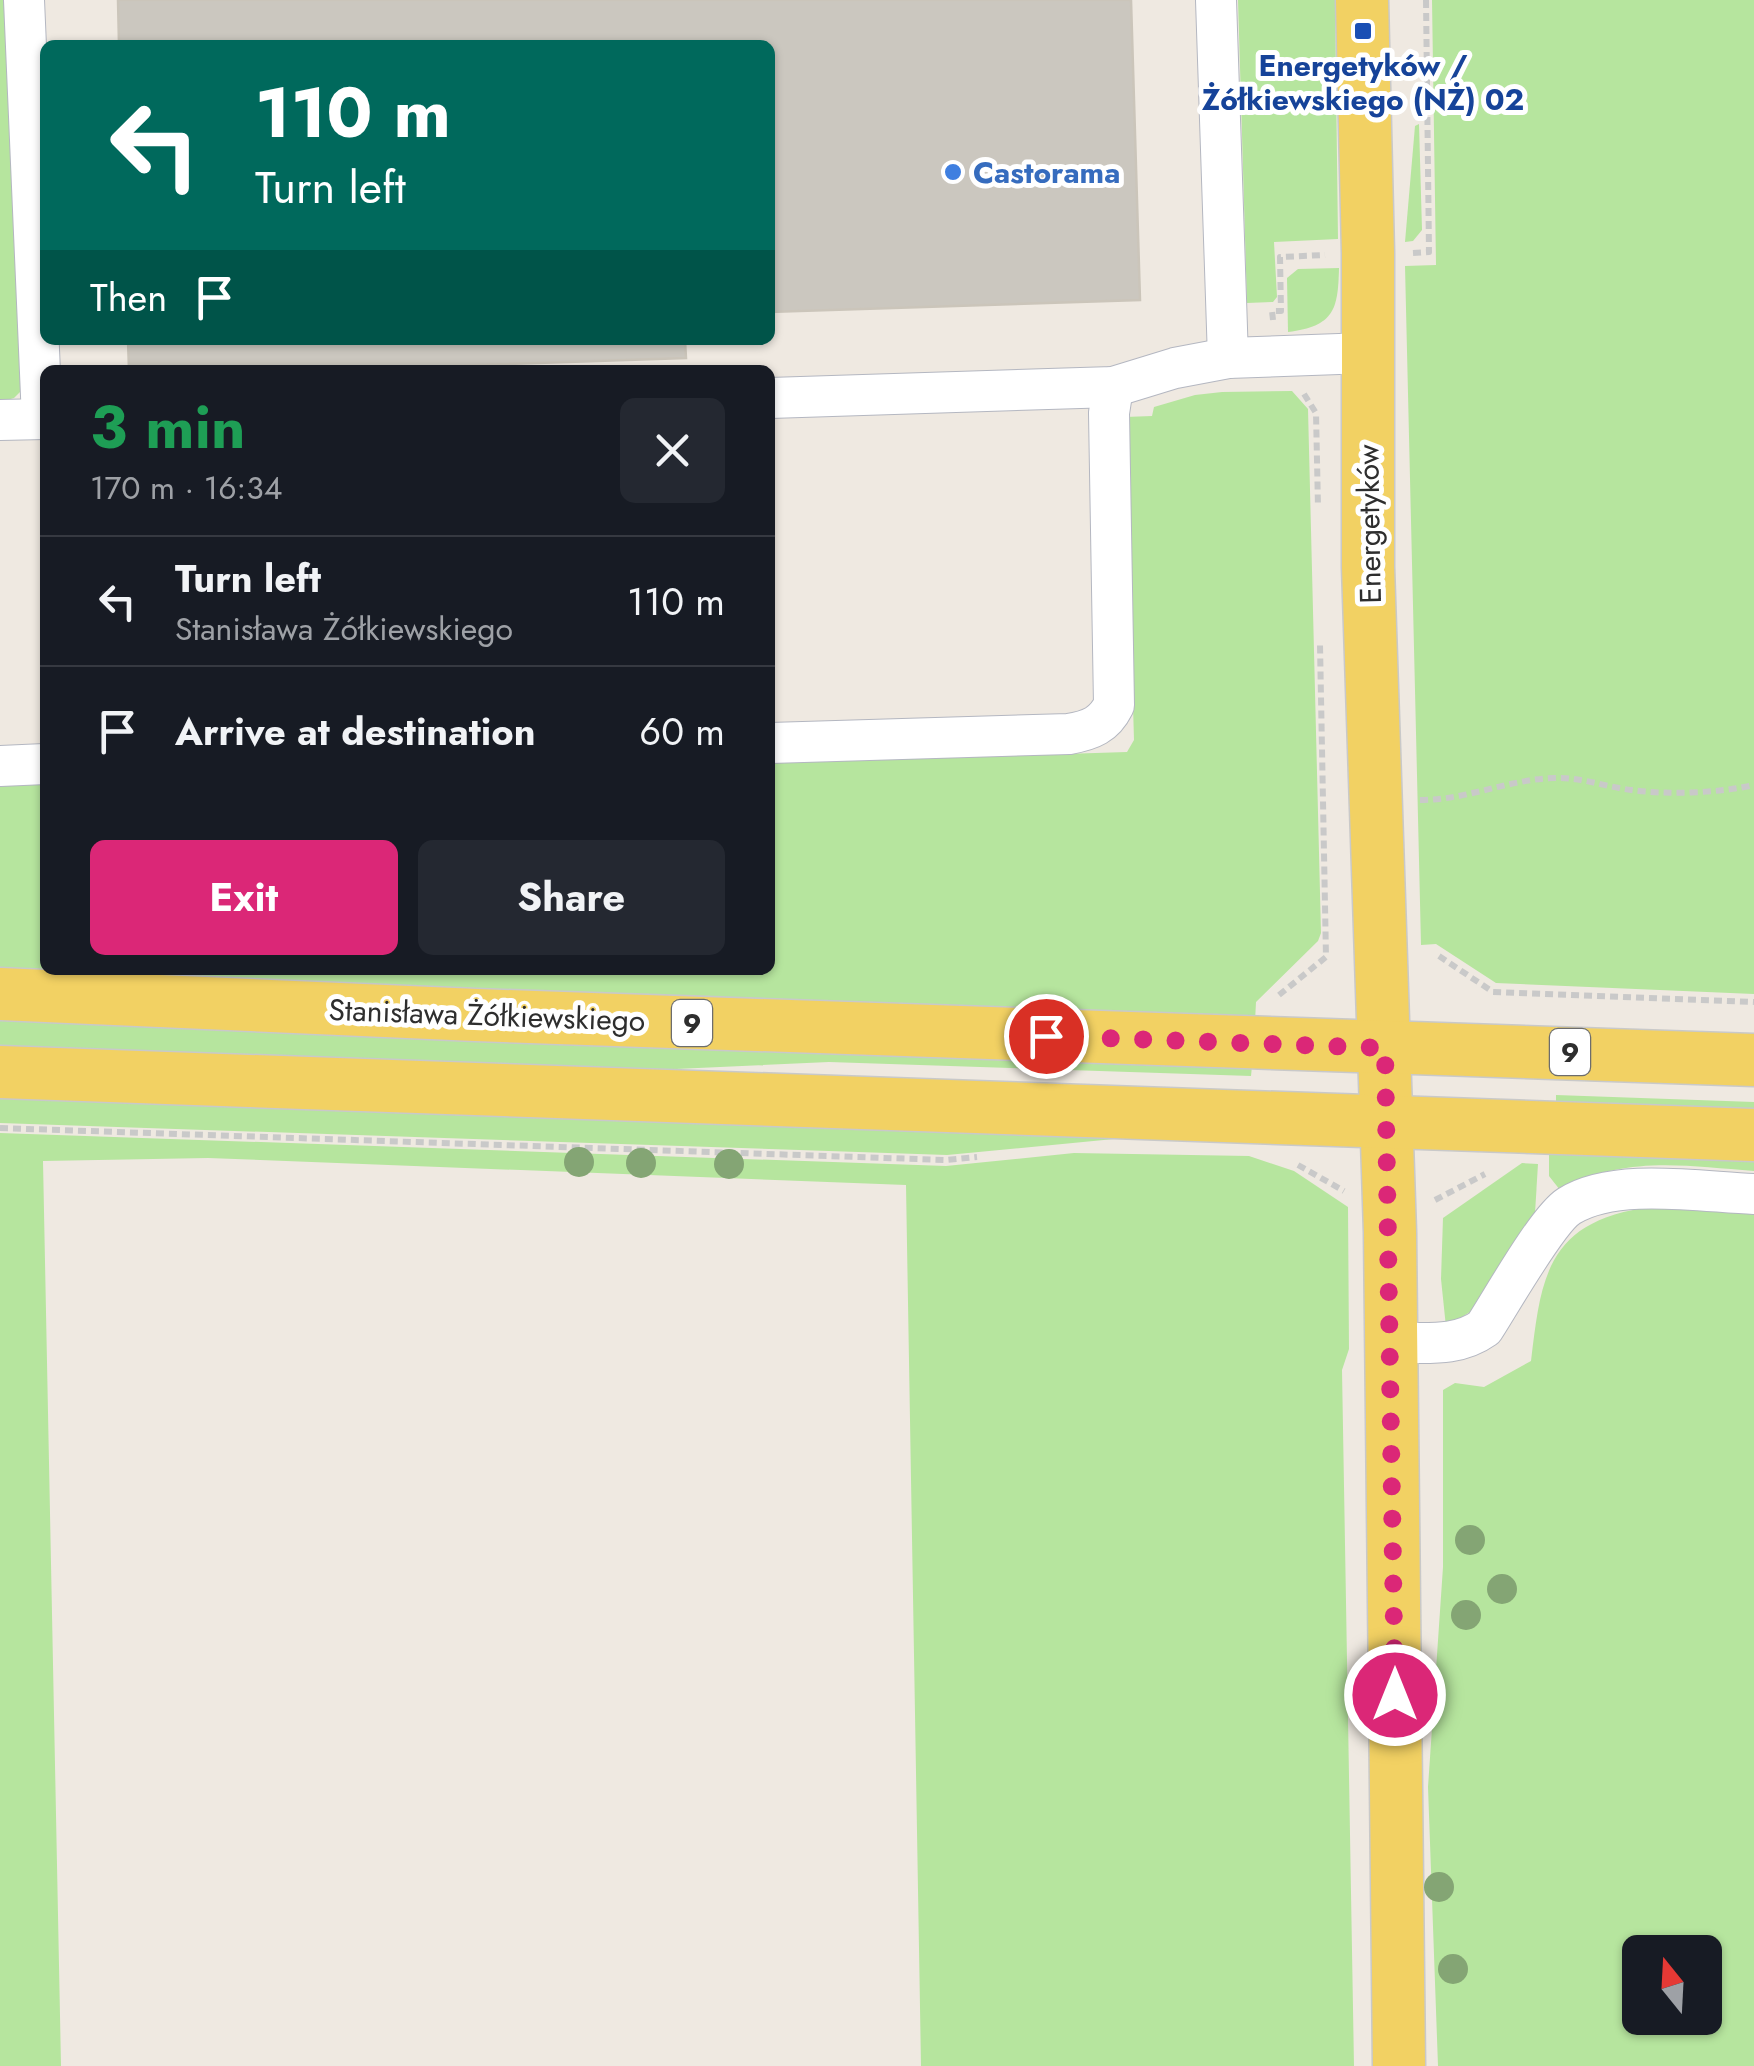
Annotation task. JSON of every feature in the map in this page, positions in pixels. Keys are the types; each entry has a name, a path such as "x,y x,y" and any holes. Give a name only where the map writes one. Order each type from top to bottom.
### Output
{"main road":[{"name":"Energetyków","path":"1362,0 1375,799 1392,1342 1399,2066"},
{"name":"Stanisława Żółkiewskiego","path":"0,994 1754,1060"},
{"path":"0,1072 1754,1136"}],"street":[{"path":"24,0 40,335"},
{"path":"1216,0 1228,358"},
{"path":"775,398 1113,387 1175,368 1228,358 1367,353"},
{"path":"775,744 1070,734 1088,731 1108,717 1114,705 1109,414 1113,387"},
{"path":"0,420 40,419"},
{"path":"0,766 40,764"},
{"path":"1392,1342 1454,1342 1470,1338 1484,1328 1552,1222 1568,1206 1596,1194 1654,1189 1754,1194"}],"path":[{"path":"1294,385 1311,400 1316,413 1318,510"},
{"path":"1266,1006 1326,956 1320,626"},
{"path":"1375,799 1448,800 1520,780 1562,778 1635,791 1736,789 1754,785"},
{"path":"1439,956 1493,992 1754,1002"},
{"path":"1294,1163 1354,1196"},
{"path":"1435,1198 1494,1170"}],"green space":[{"path":"0,0 16,0 23,389 14,398 0,402"},
{"path":"1238,0 1335,0 1338,239 1274,242 1277,297 1273,302 1247,303"},
{"path":"1432,0 1754,0 1754,994 1496,983 1436,944 1421,945 1405,266 1436,265"},
{"path":"1419,124 1422,230 1413,241 1405,242 1415,126"},
{"path":"1339,268 1337,295 1330,314 1315,325 1288,332 1287,278 1298,269"},
{"path":"1292,391 1308,409 1321,933 1318,941 1256,1002 1255,1022 98,975 775,975 775,763 1127,752 1134,740 1125,417 1152,416 1154,407 1222,392"},
{"path":"40,784 40,973 0,971 0,785"},
{"path":"0,1016 1252,1066 1251,1076 829,1062 632,1071 0,1049"},
{"path":"0,1093 1145,1136 947,1155 0,1123"},
{"path":"1556,1095 1754,1102 1754,1113 1556,1106"},
{"path":"0,1133 946,1166 1074,1153 1249,1156 1294,1171 1348,1207 1349,1349 1342,1370 1354,2066 921,2066 906,1185 208,1158 43,1161 61,2066 0,2066"},
{"path":"1549,1149 1754,1158 1754,1171 1631,1167 1584,1179 1560,1190 1549,1176"},
{"path":"1522,1163 1538,1164 1535,1213 1473,1310 1446,1327 1441,1279 1443,1218"},
{"path":"1643,1208 1754,1212 1754,2066 1438,2066 1428,1787 1443,1567 1443,1390 1455,1383 1484,1387 1531,1361 1546,1280 1568,1241 1586,1227"}],"building":[{"name":"Castorama","path":"118,0 1131,0 1140,300 775,312 775,40 119,40"},
{"path":"128,345 685,345 686,358 480,365 129,365"}],"place":[{"name":"Energetyków / Żółkiewskiego (NŻ) 02","path":"1363,31"},
{"name":"Castorama","path":"953,172"}],"route":[{"path":"1046,1036 1385,1048 1395,1695"}]}
